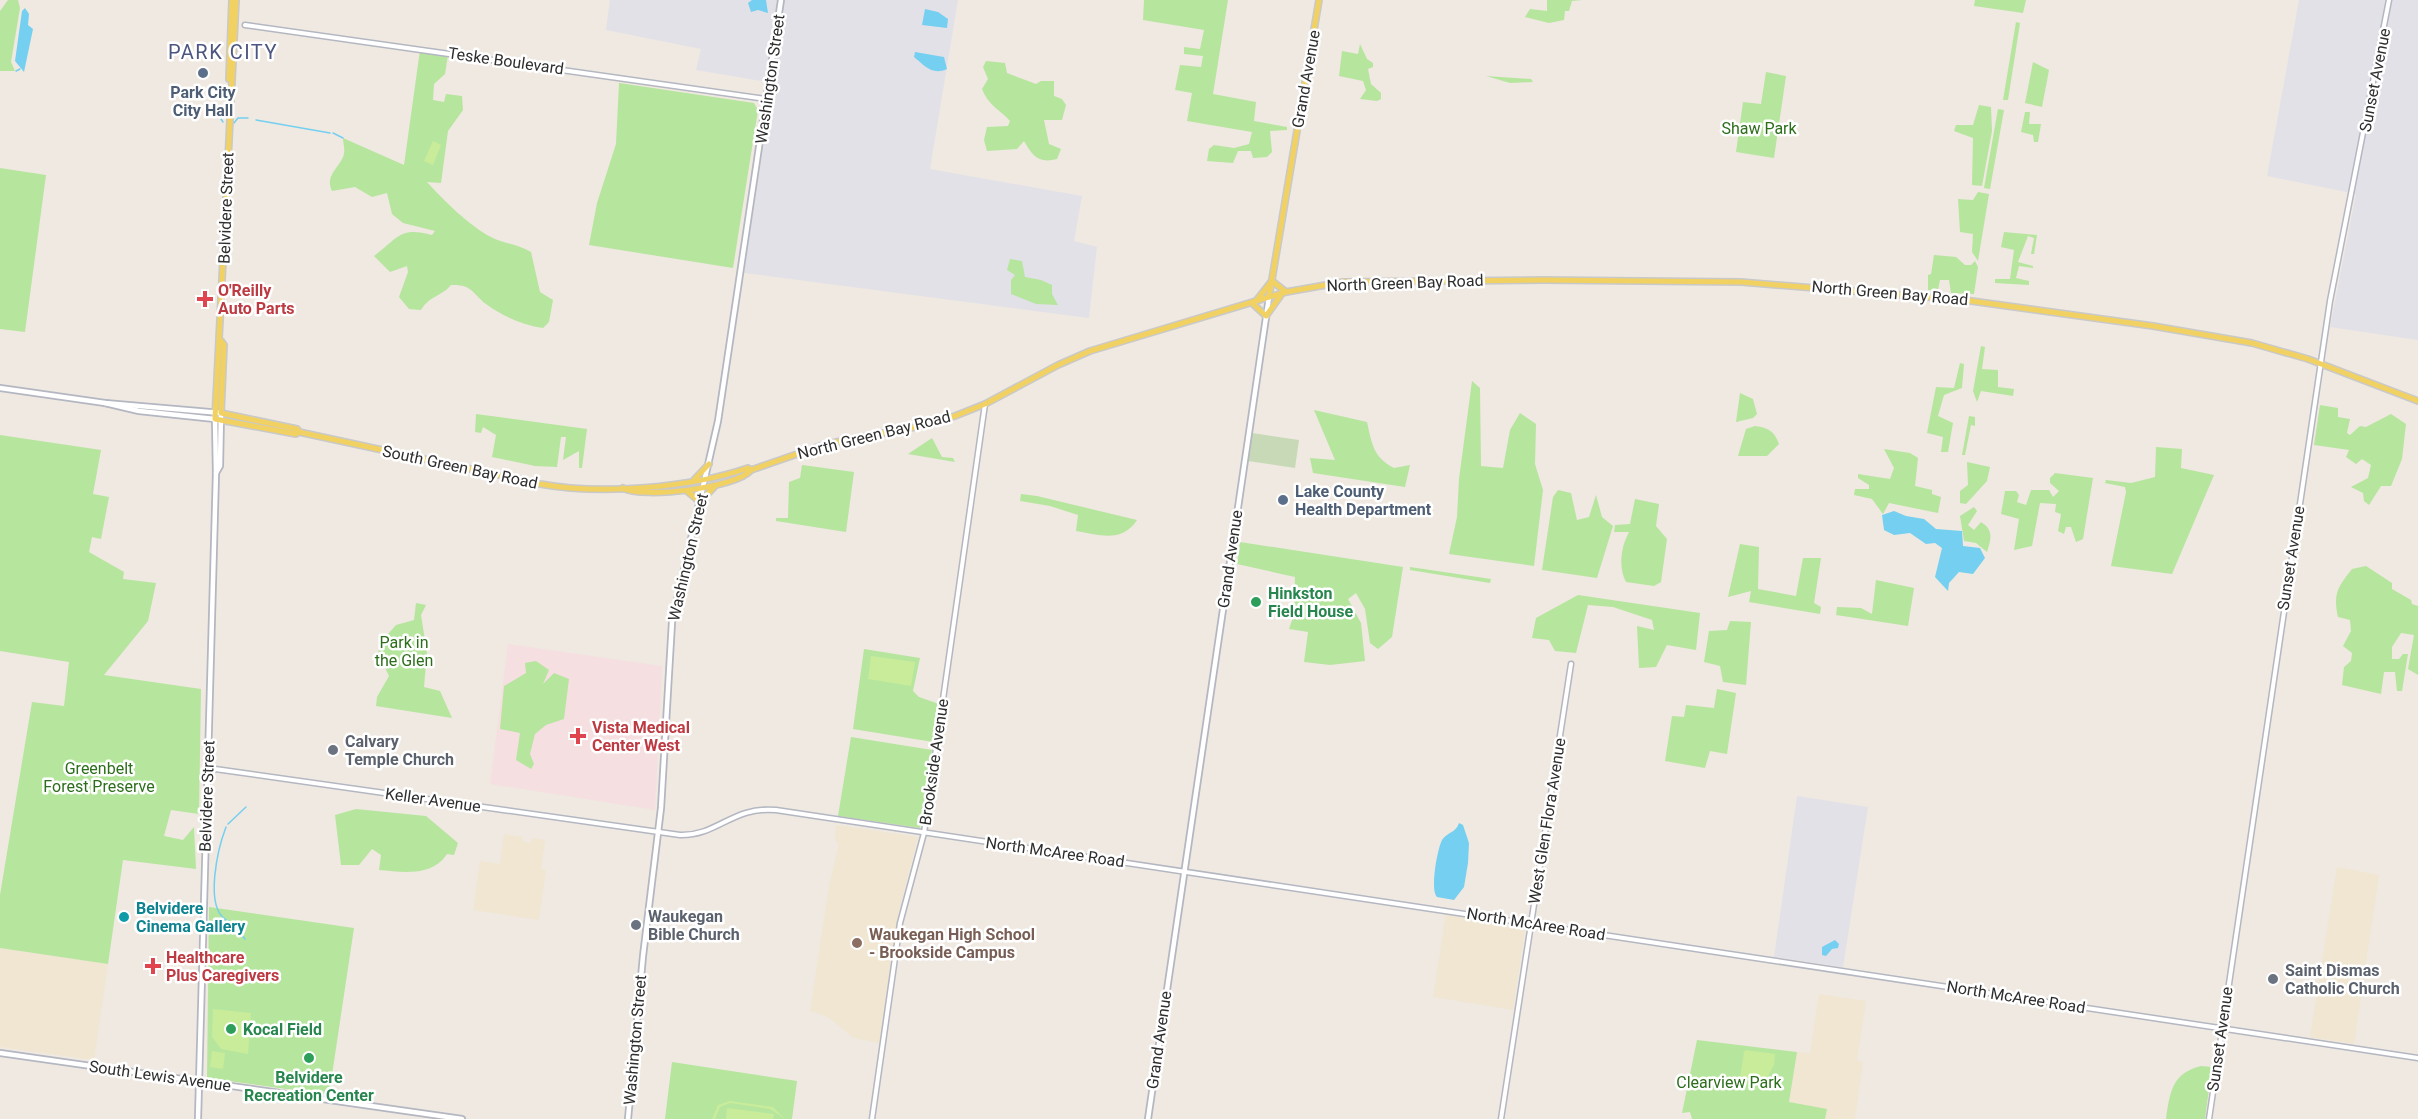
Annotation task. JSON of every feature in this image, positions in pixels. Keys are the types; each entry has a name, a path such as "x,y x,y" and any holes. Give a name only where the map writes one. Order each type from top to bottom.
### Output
{"main road":[{"name":"Belvidere Street","path":"198,1119 218,416 218,346 221,341 234,0"},
{"name":"Washington Street","path":"628,1119 643,956 658,833 672,622 717,427 781,0"},
{"name":"Grand Avenue","path":"1148,1119 1266,316 1319,0"},
{"path":"1272,281 1284,293 1266,316 1254,302 1272,281"},
{"name":"North Green Bay Road","path":"706,479 748,468 751,470 826,444 929,424 985,404 1077,356 1269,297 1323,284 1734,281 1880,292 2029,308 2153,326 2252,343 2320,363"},
{"path":"2320,363 2418,401"},
{"name":"South Green Bay Road","path":"0,388 218,416 297,429 299,432 555,486 687,490 717,484 750,473 751,470"},
{"path":"709,464 711,471 718,477"},
{"path":"691,482 701,475 709,464"},
{"name":"South Green Bay Road","path":"622,488 706,479"},
{"path":"687,490 700,502 717,484"},
{"name":"South Lewis Avenue","path":"0,1053 462,1119"}],"street":[{"name":"Sunset Avenue","path":"2209,1119 2320,363 2337,262 2389,0"},
{"name":"Teske Boulevard","path":"245,25 766,99"},
{"name":"Brookside Avenue","path":"872,1119 900,923 924,833 985,404"},
{"name":"West Glen Flora Avenue","path":"1501,1119 1529,923 1540,873 1571,664"},
{"name":"Keller Avenue","path":"208,768 658,833"},
{"name":"North McAree Road","path":"658,833 696,834 742,813 761,809 2418,1058"}],"shaded area":[{"path":"610,0 958,0 930,169 1082,196 1074,241 1097,247 1089,318 744,273 773,83 696,70 701,49 606,30"},
{"path":"2299,0 2418,0 2418,340 2330,327 2356,194 2267,176"},
{"name":"Vista Medical Center West","path":"508,644 662,666 655,810 490,784"},
{"path":"1797,796 1868,807 1843,967 1774,957"},
{"name":"Waukegan High School - Brookside Campus","path":"836,825 918,837 899,910 879,1043 854,1038 828,1017 810,1011 829,886 839,844 835,839"},
{"path":"504,834 523,837 522,841 530,843 532,838 545,840 541,869 546,870 539,920 473,910 480,861 500,864"},
{"path":"2337,867 2379,875 2354,1044 2310,1037"},
{"path":"1446,914 1522,926 1525,929 1513,1010 1433,997"},
{"path":"0,948 108,964 94,1060 0,1047"},
{"path":"1819,994 1866,1001 1857,1060 1863,1062 1855,1119 1825,1119 1827,1109 1789,1103 1797,1052 1810,1053"}],"green space":[{"path":"8,0 18,0 20,8 11,62 15,71 0,71 0,11"},
{"path":"1144,0 1228,0 1213,94 1256,102 1254,121 1287,127 1287,130 1270,131 1272,152 1267,157 1253,158 1251,151 1238,151 1233,163 1207,161 1209,149 1214,145 1234,148 1249,144 1252,132 1187,121 1192,93 1175,90 1180,65 1201,67 1203,56 1184,54 1184,47 1200,49 1204,30 1143,20"},
{"path":"1547,0 1582,0 1572,1 1569,11 1565,11 1564,20 1549,23 1525,17 1530,9 1547,11"},
{"path":"1975,0 2026,0 2023,13 1974,6"},
{"path":"2016,22 2020,23 2008,100 2003,100"},
{"path":"1360,44 1367,59 1373,63 1373,67 1368,69 1371,84 1381,93 1381,99 1377,101 1360,99 1366,90 1363,81 1339,76 1342,51 1358,54"},
{"path":"420,50 448,55 445,74 434,84 433,100 444,102 446,94 462,96 463,110 448,131 441,183 427,182 475,227 496,239 531,252 540,292 553,300 549,322 543,328 506,316 486,304 468,288 458,285 451,285 428,301 421,310 409,309 399,297 408,272 407,266 390,272 374,256 400,235 413,232 432,235 435,231 403,223 392,214 387,193 372,197 355,187 332,191 331,177 344,154 343,138 404,165"},
{"path":"986,61 1005,63 1007,73 1036,84 1041,81 1054,81 1054,96 1062,99 1066,105 1062,120 1044,120 1049,144 1061,149 1057,159 1045,160 1036,157 1024,141 1017,149 987,151 984,140 987,127 1008,126 1010,121 991,103 982,89 988,79 983,67"},
{"path":"2033,62 2049,70 2042,107 2025,103"},
{"name":"Shaw Park","path":"1766,72 1786,76 1774,158 1736,152 1743,102 1761,104"},
{"path":"1486,76 1531,79 1533,82 1510,83"},
{"path":"619,83 754,103 758,110 733,268 589,245 597,203 616,144"},
{"path":"1979,105 1991,107 1992,131 1982,186 1972,185 1973,138 1954,131 1956,125 1973,125"},
{"path":"1998,109 2004,110 1990,189 1984,188"},
{"path":"2025,112 2030,112 2029,124 2041,124 2038,142 2034,142 2033,135 2021,132"},
{"path":"433,141 441,145 433,165 424,161"},
{"path":"0,168 46,175 25,332 0,329"},
{"path":"1978,192 1989,194 1978,261 1972,252 1973,234 1960,232 1958,199 1973,200"},
{"path":"2004,232 2037,235 2034,254 2031,254 2034,238 2028,236 2018,262 2033,266 2033,268 2019,266 2016,278 2029,281 2029,285 1995,283 1995,279 2010,279 2014,250 2001,247"},
{"path":"1934,255 1956,257 1965,265 1971,265 1975,261 1978,267 1974,294 1951,293 1949,280 1940,280 1938,290 1928,290 1928,275 1931,274"},
{"path":"1010,259 1022,261 1025,277 1052,285 1052,294 1058,305 1036,304 1011,294 1011,280 1015,275 1007,270"},
{"path":"1981,346 1985,347 1982,369 1998,370 1998,387 2014,389 2013,396 1981,391 1977,402 1973,391"},
{"path":"1960,363 1964,364 1962,388 1944,395 1938,416 1953,423 1948,452 1941,452 1943,437 1927,433 1936,387 1954,388"},
{"path":"1472,381 1480,388 1481,466 1503,468 1510,430 1520,413 1536,424 1535,464 1543,490 1534,566 1449,554 1457,517 1459,479"},
{"path":"1740,393 1753,399 1757,414 1753,418 1736,422"},
{"path":"2320,405 2338,408 2338,417 2350,419 2347,433 2350,435 2360,426 2366,427 2391,414 2406,424 2402,459 2391,486 2381,486 2369,505 2364,501 2363,493 2351,487 2368,478 2371,465 2362,459 2356,464 2346,457 2349,450 2314,445"},
{"path":"1314,410 1367,422 1372,443 1387,464 1394,468 1410,465 1405,487 1313,473 1310,458 1335,460"},
{"path":"476,414 587,429 582,468 579,468 579,451 563,460 566,437 561,437 557,467 535,466 492,457 496,435 483,427 481,433 475,432"},
{"path":"1969,416 1975,417 1975,426 1971,425 1965,455 1962,455"},
{"path":"1755,426 1770,431 1779,444 1767,456 1738,456 1746,429"},
{"path":"1252,433 1299,440 1295,468 1248,461"},
{"name":"Greenbelt Forest Preserve","path":"0,435 101,450 93,494 109,497 101,539 92,537 89,552 124,572 123,579 156,583 148,621 104,675 201,689 199,814 171,810 164,836 183,840 194,827 196,869 123,860 108,964 0,948 0,895 32,702 64,706 69,662 0,651"},
{"path":"932,438 942,457 953,458 955,462 908,454"},
{"path":"2156,447 2182,449 2181,468 2214,475 2172,574 2111,566 2126,492 2125,487 2105,483 2106,480 2131,483 2155,477"},
{"path":"1884,449 1910,453 1918,458 1915,486 1932,490 1932,494 1941,497 1938,513 1889,503 1883,514 1872,499 1854,495 1855,489 1869,489 1869,485 1858,478 1858,474 1890,479 1894,468"},
{"path":"1967,462 1990,467 1987,481 1966,504 1960,503 1960,491 1968,485"},
{"path":"802,465 854,472 846,532 776,521 776,518 788,518 789,482 800,478"},
{"path":"2055,473 2093,478 2083,539 2076,542 2071,527 2066,527 2064,534 2058,531 2061,514 2055,512 2056,504 2040,503 2032,546 2014,550 2019,519 2001,514 2005,491 2016,491 2019,495 2017,502 2026,505 2031,490 2049,490 2053,497 2059,491 2050,483 2050,478"},
{"path":"1558,490 1571,493 1577,520 1589,517 1596,495 1602,517 1613,526 1597,578 1542,570 1553,497"},
{"path":"1021,494 1137,520 1125,532 1117,535 1076,531 1078,515 1050,506 1020,501"},
{"path":"1635,499 1659,504 1656,526 1667,539 1661,582 1654,586 1626,582 1622,570 1622,550 1629,532 1614,532 1615,525 1630,524"},
{"path":"1974,507 1977,511 1968,525 1974,530 1981,522 1988,528 1990,539 1987,552 1976,543 1964,541 1960,516"},
{"path":"1240,542 1403,567 1392,637 1378,649 1370,643 1365,609 1356,593 1348,599 1361,623 1365,661 1330,665 1304,662 1308,632 1289,629 1294,614 1295,577 1237,564"},
{"path":"1740,544 1759,547 1758,589 1796,596 1803,558 1821,558 1814,603 1821,607 1820,614 1749,602 1751,591 1728,597"},
{"path":"2366,566 2392,583 2392,589 2418,606 2418,675 2408,669 2414,635 2401,633 2392,647 2392,659 2399,659 2403,654 2408,654 2402,691 2397,691 2395,672 2384,672 2381,694 2342,685 2344,667 2351,661 2352,653 2343,646 2351,631 2350,620 2338,617 2336,602 2338,591 2352,569"},
{"path":"1410,567 1491,579 1490,583 1410,570"},
{"path":"1876,580 1914,588 1908,626 1836,615 1837,607 1861,608 1872,614"},
{"path":"1578,595 1700,613 1696,650 1667,645 1656,667 1639,668 1637,626 1654,630 1652,620 1613,607 1588,605 1576,653 1555,651 1549,640 1532,638 1536,618"},
{"name":"Park in the Glen","path":"416,603 426,605 421,615 427,653 424,687 440,691 452,718 376,706 377,697 389,676 378,653 381,642 396,625 414,620"},
{"path":"1730,621 1751,622 1746,685 1723,682 1720,666 1704,662 1709,631 1727,630"},
{"path":"864,649 920,658 913,691 919,697 939,704 933,742 853,729"},
{"path":"871,656 915,662 911,686 868,679"},
{"path":"536,661 549,670 543,684 554,673 569,679 564,719 546,725 535,734 530,754 534,764 531,769 516,760 520,733 500,729 504,686 526,673 525,663"},
{"path":"1717,689 1736,693 1727,754 1710,751 1705,768 1665,761 1672,716 1684,717 1686,705 1714,708"},
{"path":"851,737 932,750 920,828 838,816"},
{"path":"356,809 426,816 458,843 454,855 447,854 441,861 425,870 398,872 379,870 381,855 372,849 359,865 341,865 335,815"},
{"path":"209,907 354,928 329,1095 207,1078"},
{"name":"Kocal Field","path":"213,1009 251,1013 248,1054 221,1049 212,1037"},
{"name":"Clearview Park","path":"1697,1040 1797,1052 1789,1102 1827,1109 1825,1119 1692,1119 1690,1112 1682,1113"},
{"path":"1746,1050 1775,1054 1774,1065 1767,1078 1758,1081 1740,1078"},
{"path":"212,1051 225,1053 223,1069 210,1067"},
{"path":"672,1062 797,1081 792,1119 665,1119"},
{"path":"2201,1066 2212,1067 2205,1119 2166,1119 2174,1085 2184,1073"},
{"path":"730,1101 773,1107 785,1119 770,1109 730,1103 720,1107 715,1119 712,1119 718,1105"},
{"path":"727,1108 774,1114 773,1119 726,1119"}],"water":[{"path":"752,0 766,0 768,13 758,10 751,12 748,3"},
{"path":"25,8 29,14 28,25 33,29 24,72 15,61 22,11"},
{"path":"925,9 938,12 948,19 947,28 922,25"},
{"path":"915,52 944,57 947,69 937,71 929,69 914,57"},
{"path":"1894,511 1924,519 1936,529 1962,531 1963,546 1980,548 1985,558 1973,574 1959,572 1949,583 1948,591 1935,577 1942,548 1935,543 1926,544 1910,533 1894,535 1884,530 1882,515"},
{"path":"1459,823 1463,825 1469,843 1464,887 1454,900 1437,897 1434,879 1440,845 1444,837 1456,829"},
{"path":"1835,940 1839,944 1838,948 1832,949 1826,956 1822,955 1822,947"}],"waterway":[{"path":"16,71 20,69"},
{"path":"234,123 238,118 248,118"},
{"path":"256,120 330,133"},
{"path":"333,133 343,138"},
{"path":"228,824 246,807"},
{"path":"226,827 217,862 214,890 219,913 226,920"},
{"path":"229,921 245,939"}],"place":[{"name":"Park City City Hall","path":"203,73"},
{"name":"O'Reilly Auto Parts","path":"205,299"},
{"name":"Lake County Health Department","path":"1283,500"},
{"name":"Hinkston Field House","path":"1256,602"},
{"name":"Vista Medical Center West","path":"578,736"},
{"name":"Calvary Temple Church","path":"333,750"},
{"name":"Belvidere Cinema Gallery","path":"124,917"},
{"name":"Waukegan Bible Church","path":"636,925"},
{"name":"Waukegan High School - Brookside Campus","path":"857,943"},
{"name":"Healthcare Plus Caregivers","path":"153,966"},
{"name":"Saint Dismas Catholic Church","path":"2273,979"},
{"name":"Kocal Field","path":"231,1029"},
{"name":"Belvidere Recreation Center","path":"309,1058"}],"district":[{"name":"PARK CITY","path":"223,52"}]}
